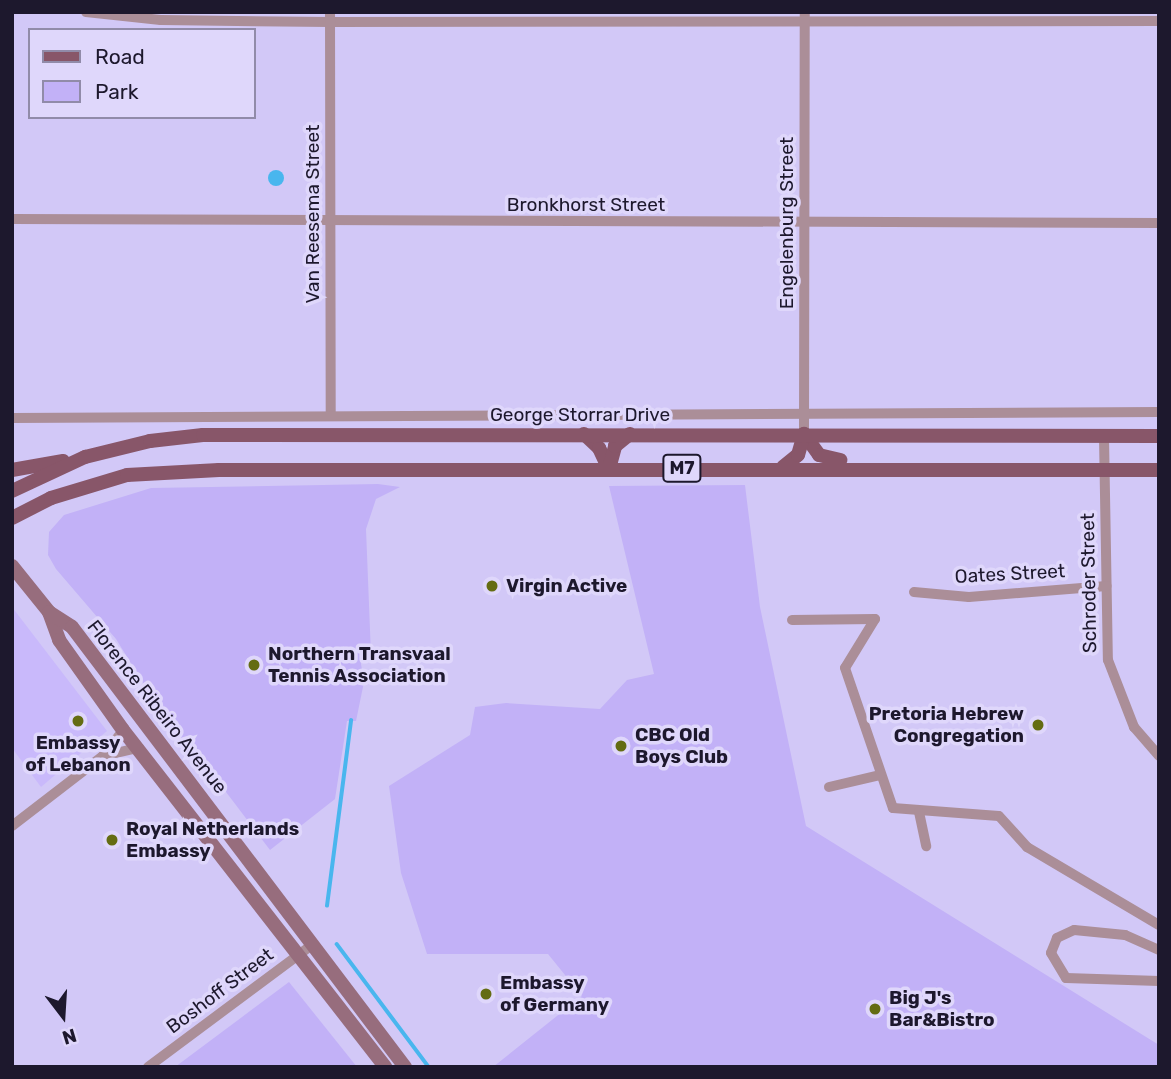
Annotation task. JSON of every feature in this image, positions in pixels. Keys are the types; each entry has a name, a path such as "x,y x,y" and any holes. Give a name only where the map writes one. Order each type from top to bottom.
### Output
{"main road":[{"path":"583,434 599,448 609,469"},
{"path":"609,469 615,446 630,434"},
{"path":"783,467 798,455 804,434"},
{"path":"804,434 825,459 909,459 934,469"},
{"name":"George Storrar Drive","path":"12,492 85,457 150,441 203,435 1159,436"},
{"path":"12,470 85,457"},
{"name":"M7","path":"12,518 51,498 127,475 219,470 783,467 1159,470"},
{"name":"Florence Ribeiro Avenue","path":"12,566 49,612 72,627 405,1067"},
{"name":"Florence Ribeiro Avenue","path":"49,612 59,640 123,730 385,1067"},
{"path":"218,817 216,828 230,852 229,863"}],"street":[{"path":"86,12 161,20 330,17 805,17 1159,21"},
{"name":"Van Reesema Street","path":"330,17 331,415"},
{"name":"Engelenburg Street","path":"804,434 805,17"},
{"name":"Bronkhorst Street","path":"12,219 1159,223"},
{"name":"George Storrar Drive","path":"12,418 1159,412"},
{"name":"Schroder Street","path":"1104,437 1107,586 1105,635 1111,672 1134,727 1159,756"},
{"name":"Oates Street","path":"914,592 969,597 1107,586"},
{"path":"792,620 875,620 845,668 892,808 999,816 1021,842 1159,925"},
{"path":"12,826 103,756 123,730"},
{"path":"103,756 139,748"},
{"path":"829,787 880,775"},
{"path":"919,811 926,846"},
{"path":"1159,950 1125,935 1074,930 1057,938 1051,953 1066,978 1159,981"},
{"name":"Boshoff Street","path":"148,1067 313,944"}],"shaded area":[{"path":"12,607 107,731 41,787 12,748"}],"green space":[{"name":"Northern Transvaal Tennis Association","path":"378,484 400,487 376,499 366,529 371,655 360,658 364,682 356,721 347,721 335,799 270,850 226,792 225,783 213,775 166,720 116,639 56,569 48,555 49,532 64,515 151,488"},
{"path":"745,485 760,607 806,826 1159,1045 1159,1067 493,1067 582,996 548,954 427,954 401,873 389,786 470,735 475,707 506,703 600,709 627,680 654,674 609,486"},
{"path":"289,982 357,1067 175,1067"}],"water":[{"path":"276,170 284,178 276,186 268,178"}],"waterway":[{"path":"327,906 351,721"},
{"path":"337,944 429,1067"}],"place":[{"name":"Virgin Active","path":"492,586"},
{"name":"Northern Transvaal Tennis Association","path":"254,665"},
{"name":"Embassy of Lebanon","path":"78,721"},
{"name":"Pretoria Hebrew Congregation","path":"1038,725"},
{"name":"CBC Old Boys Club","path":"621,746"},
{"name":"Royal Netherlands Embassy","path":"112,840"},
{"name":"Embassy of Germany","path":"486,994"},
{"name":"Big J's Bar&Bistro","path":"875,1009"}]}
